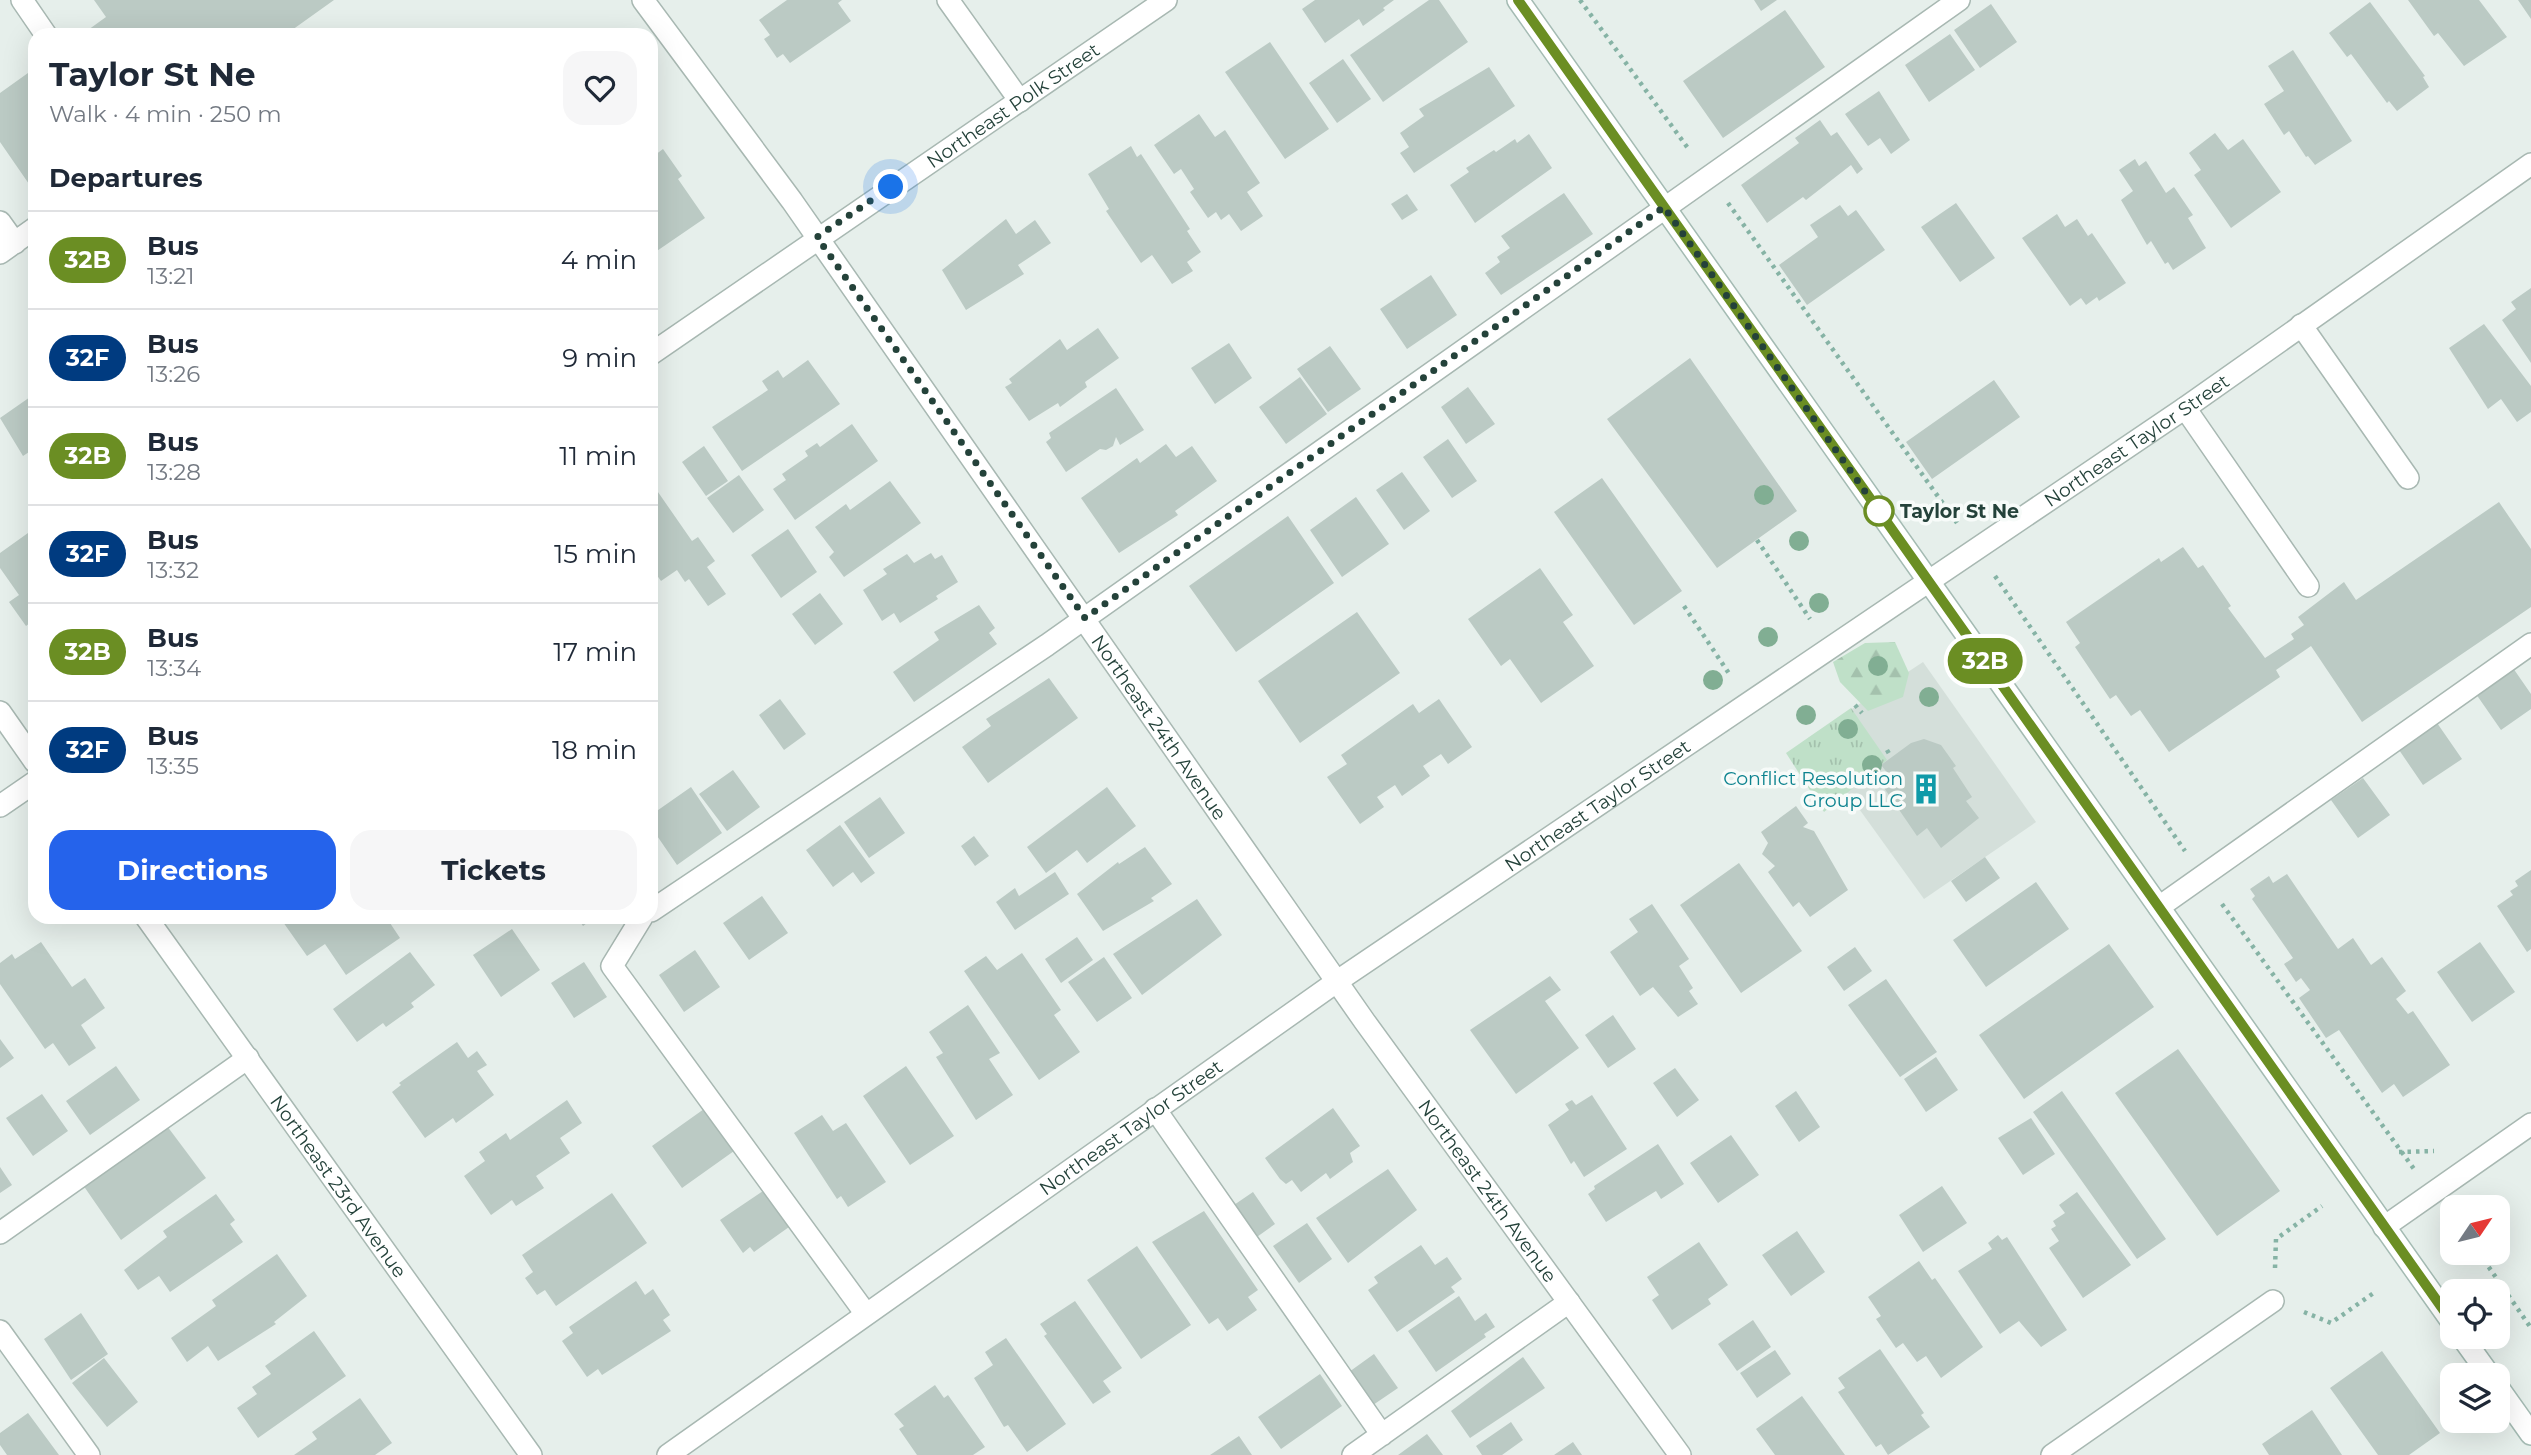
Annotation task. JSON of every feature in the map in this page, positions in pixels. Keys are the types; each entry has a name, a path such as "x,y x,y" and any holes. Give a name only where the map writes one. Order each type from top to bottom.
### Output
{"street":[{"path":"22,0 41,28"},
{"name":"Northeast 24th Avenue","path":"643,0 817,237 1374,1033 1680,1455"},
{"path":"948,0 1020,101"},
{"name":"Northeast Polk Street","path":"658,349 817,237 1166,0"},
{"path":"1518,0 2440,1305"},
{"path":"658,906 1085,618 1959,0"},
{"name":"Northeast Taylor Street","path":"668,1455 1339,980 2185,408 2531,164"},
{"path":"0,222 8,248 28,234"},
{"path":"2301,325 2408,478"},
{"path":"2185,408 2308,586"},
{"path":"2159,907 2531,644"},
{"path":"0,712 28,752"},
{"path":"0,806 28,787"},
{"name":"Northeast 23rd Avenue","path":"151,924 531,1455"},
{"path":"638,924 612,966 866,1314"},
{"path":"0,1233 248,1058"},
{"path":"1156,1109 1382,1435"},
{"path":"2384,1227 2531,1124"},
{"path":"2052,1455 2273,1301"},
{"path":"1353,1455 1569,1303"},
{"path":"0,1331 89,1455"},
{"path":"2510,1404 2531,1434"}],"path":[{"path":"1580,0 1975,548 2202,876 2399,1152 2432,1191"},
{"path":"1757,540 1810,619"},
{"path":"1684,606 1730,675"},
{"path":"1855,705 1861,713"},
{"path":"1887,750 1891,757"},
{"path":"2276,1239 2322,1206"},
{"path":"2487,1265 2531,1328"}],"shaded area":[{"path":"1923,662 2036,822 1924,899 1808,738"}],"green space":[{"path":"1895,642 1909,673 1903,697 1868,711 1840,682 1833,662 1865,643"},
{"path":"1851,708 1887,760 1824,812 1786,753"}],"building":[{"path":"94,0 334,0 295,28 91,28 106,17"},
{"path":"787,0 842,0 838,3 851,21 790,63 783,54 777,58 764,39 770,35 759,20"},
{"path":"1315,0 1394,0 1363,26 1359,19 1325,43 1302,9"},
{"path":"1429,0 1439,0 1468,42 1383,102 1350,55"},
{"path":"1754,0 1777,0 1761,11"},
{"path":"2408,0 2479,0 2507,37 2464,66 2438,33 2434,36"},
{"path":"2518,0 2531,0 2531,19"},
{"path":"2370,2 2425,76 2423,77 2429,87 2397,111 2389,101 2387,103 2351,54 2347,57 2329,33"},
{"path":"1991,4 2017,42 1980,68 1954,30"},
{"path":"1785,10 1825,67 1723,138 1683,81"},
{"path":"1950,34 1975,70 1929,102 1905,65"},
{"path":"1270,42 1329,129 1285,159 1225,72"},
{"path":"2293,50 2352,141 2315,165 2306,157 2289,131 2284,135 2264,104 2284,91 2268,66"},
{"path":"1343,59 1371,99 1337,123 1309,83"},
{"path":"1489,67 1515,106 1414,173 1400,153 1409,147 1400,133 1424,116 1419,109"},
{"path":"28,73 28,183 0,142 0,93"},
{"path":"1879,91 1910,140 1891,154 1880,138 1868,146 1845,114"},
{"path":"1199,114 1215,137 1225,130 1260,183 1247,192 1263,216 1241,231 1229,214 1221,220 1216,212 1208,218 1190,192 1194,189 1181,169 1174,174 1154,145"},
{"path":"1820,120 1831,136 1837,132 1863,169 1857,174 1851,165 1806,200 1803,197 1767,223 1741,185 1799,143 1795,138"},
{"path":"2215,133 2228,150 2243,139 2281,192 2231,228 2194,175 2201,170 2189,153"},
{"path":"1529,134 1552,168 1475,223 1450,185 1469,172 1466,168 1494,150 1496,152 1515,139 1517,143"},
{"path":"1131,146 1137,157 1141,154 1190,229 1187,231 1201,252 1187,262 1193,271 1172,284 1152,255 1141,263 1106,211 1109,209 1088,174"},
{"path":"663,149 682,176 678,179 705,218 658,250 658,153"},
{"path":"2135,159 2139,166 2146,161 2166,193 2174,187 2193,215 2188,218 2206,248 2173,270 2168,262 2165,264 2151,241 2147,245 2121,200 2133,191 2119,170"},
{"path":"1564,193 1593,234 1501,295 1485,273 1500,262 1497,257 1510,248 1501,236"},
{"path":"1407,194 1418,210 1402,220 1391,204"},
{"path":"1956,203 1995,258 1960,282 1921,227"},
{"path":"1840,205 1848,216 1856,210 1885,250 1807,305 1779,265 1818,237 1810,225"},
{"path":"2057,214 2065,227 2077,219 2088,236 2092,233 2126,283 2099,301 2097,297 2086,305 2081,298 2070,306 2022,238"},
{"path":"1006,219 1016,234 1035,220 1051,243 1018,265 1024,274 966,310 942,270"},
{"path":"1431,275 1457,315 1407,349 1380,309"},
{"path":"2531,288 2531,363 2502,320 2516,309 2511,302"},
{"path":"2484,324 2531,386 2531,412 2517,422 2501,399 2488,409 2449,348"},
{"path":"1098,328 1119,358 1085,382 1087,387 1060,407 1058,403 1029,421 1005,387 1012,383 1009,379 1060,339 1067,350"},
{"path":"1229,343 1252,378 1215,404 1191,368"},
{"path":"1330,346 1361,389 1328,412 1297,369"},
{"path":"1690,358 1797,511 1717,568 1607,419"},
{"path":"808,360 840,404 742,471 712,427 768,390 762,381 778,370 783,378"},
{"path":"1300,377 1327,414 1286,444 1259,407"},
{"path":"1994,380 2020,417 1932,479 1906,442"},
{"path":"1468,387 1495,424 1466,444 1441,407"},
{"path":"1116,388 1144,430 1120,445 1116,437 1113,446 1106,450 1100,449 1066,472 1046,442 1051,438 1049,433"},
{"path":"28,398 28,453 23,456 0,418"},
{"path":"852,424 878,461 795,520 773,489 786,480 782,474 808,456 805,451 817,443 820,447"},
{"path":"1448,439 1477,481 1452,498 1423,457"},
{"path":"1166,444 1176,457 1192,446 1217,481 1175,511 1178,515 1119,553 1081,498 1137,458 1140,463"},
{"path":"704,446 728,481 706,496 682,462"},
{"path":"1402,472 1430,511 1404,530 1376,490"},
{"path":"739,475 764,510 733,533 707,498"},
{"path":"1602,478 1682,591 1634,625 1554,512"},
{"path":"890,481 921,523 844,577 829,557 834,552 815,527 846,504 850,510"},
{"path":"658,492 692,541 698,537 715,561 707,567 726,594 708,606 689,579 685,582 677,570 661,581 658,577"},
{"path":"1356,497 1389,544 1342,577 1310,530"},
{"path":"2499,502 2531,549 2531,607 2362,722 2311,646 2276,670 2280,677 2169,752 2140,710 2131,716 2116,695 2110,699 2075,647 2080,643 2066,622 2159,558 2161,562 2183,547 2198,568 2203,565 2231,606 2228,608 2265,658 2294,639 2291,634 2304,625 2298,617 2344,582 2356,600"},
{"path":"1288,516 1334,583 1236,652 1189,586"},
{"path":"788,529 817,572 781,598 751,555"},
{"path":"28,533 26,626 9,602 19,595 0,568 0,553"},
{"path":"931,553 935,559 942,555 958,582 936,596 938,599 900,623 894,613 882,621 863,590 887,574 883,569 907,554 914,563"},
{"path":"1540,568 1573,615 1563,622 1594,666 1541,703 1510,659 1501,666 1468,619"},
{"path":"820,593 843,624 815,645 792,614"},
{"path":"979,605 995,628 989,633 997,644 914,702 893,672 939,640 934,632"},
{"path":"1357,612 1400,673 1300,743 1258,681"},
{"path":"2513,668 2531,694 2531,709 2501,730 2476,694"},
{"path":"1049,678 1078,718 988,783 962,747 991,726 986,719"},
{"path":"780,699 806,734 784,750 759,715"},
{"path":"1439,699 1472,747 1448,764 1441,754 1423,766 1430,776 1402,796 1395,785 1377,797 1384,807 1360,824 1327,777 1347,764 1341,755 1413,704 1419,713"},
{"path":"2435,720 2462,759 2423,785 2397,747"},
{"name":"Conflict Resolution Group LLC","path":"1924,739 1941,745 1956,766 1953,768 1972,797 1966,801 1979,818 1941,848 1927,828 1917,836 1880,782 1889,775 1881,765 1911,743"},
{"path":"733,770 760,807 727,831 699,794"},
{"path":"2363,778 2390,815 2358,838 2331,800"},
{"path":"691,787 722,833 677,865 658,837 658,810"},
{"path":"1107,787 1136,826 1087,863 1077,850 1046,873 1027,847"},
{"path":"880,797 905,833 869,858 844,822"},
{"path":"1796,806 1808,823 1803,827 1814,831 1848,890 1810,917 1799,902 1793,907 1768,872 1775,866 1762,854 1768,843 1761,832"},
{"path":"840,825 875,873 861,883 853,872 833,887 806,850"},
{"path":"974,836 989,856 975,866 961,846"},
{"path":"1145,847 1172,884 1151,898 1154,901 1103,931 1077,894 1118,862 1119,864"},
{"path":"1985,857 2000,878 1966,902 1951,881"},
{"path":"1739,863 1802,951 1741,993 1680,905"},
{"path":"2531,870 2531,949 2527,952 2497,906 2513,895 2510,891 2518,886 2515,881"},
{"path":"1055,872 1069,894 1015,930 996,902 1015,888 1019,896"},
{"path":"2287,874 2338,949 2353,938 2371,965 2382,957 2406,991 2396,999 2408,1014 2413,1011 2450,1065 2403,1097 2394,1084 2382,1093 2339,1030 2326,1038 2299,998 2310,990 2301,978 2296,982 2284,964 2293,958 2252,899 2255,896 2250,889 2269,876 2273,883"},
{"path":"2036,882 2069,929 1986,987 1953,940"},
{"path":"762,896 788,933 749,960 723,923"},
{"path":"1197,899 1222,935 1142,995 1113,954"},
{"path":"1652,904 1689,959 1679,966 1693,988 1689,991 1698,1004 1678,1017 1653,987 1640,996 1610,952 1638,932 1629,919"},
{"path":"284,924 391,924 400,938 346,975 325,944 307,956"},
{"path":"512,929 540,970 501,997 473,955"},
{"path":"1077,937 1093,960 1061,983 1045,959"},
{"path":"41,942 72,987 85,978 105,1008 81,1025 96,1048 69,1066 53,1043 45,1049 0,984 0,963 12,954 15,959"},
{"path":"2480,942 2515,992 2472,1022 2437,972"},
{"path":"2109,944 2154,1007 2024,1099 1979,1035"},
{"path":"1855,947 1872,971 1844,991 1827,967"},
{"path":"695,950 720,987 684,1012 659,975"},
{"path":"410,952 435,985 411,1003 414,1007 386,1027 383,1023 357,1042 333,1009"},
{"path":"1022,953 1061,1010 1054,1015 1080,1052 1039,1080 964,971 986,956 997,970"},
{"path":"1104,957 1132,998 1097,1022 1068,982"},
{"path":"584,962 607,997 574,1018 551,983"},
{"path":"1550,976 1561,990 1545,1001 1579,1048 1516,1094 1470,1030"},
{"path":"1886,979 1937,1052 1900,1077 1848,1005"},
{"path":"968,1005 1000,1053 989,1059 1013,1095 976,1120 936,1057 943,1053 929,1032"},
{"path":"1613,1015 1636,1049 1608,1068 1585,1035"},
{"path":"0,1039 14,1058 0,1068"},
{"path":"457,1042 468,1058 477,1051 487,1065 477,1071 494,1095 456,1123 453,1118 425,1138 392,1092 401,1085 399,1083"},
{"path":"2178,1049 2280,1191 2217,1236 2115,1093"},
{"path":"1936,1057 1958,1090 1926,1112 1904,1079"},
{"path":"116,1066 140,1100 90,1135 66,1101"},
{"path":"906,1066 954,1136 910,1165 863,1096"},
{"path":"1675,1068 1699,1100 1677,1117 1653,1083"},
{"path":"1796,1091 1820,1127 1799,1142 1775,1106"},
{"path":"2062,1091 2166,1239 2137,1259 2033,1112"},
{"path":"42,1094 68,1131 33,1156 6,1118"},
{"path":"1592,1095 1627,1149 1584,1177 1574,1161 1571,1164 1548,1125 1569,1110 1565,1104 1572,1100 1576,1105"},
{"path":"567,1100 582,1123 560,1138 570,1153 536,1176 544,1188 516,1206 512,1200 491,1215 464,1176 485,1161 479,1152 506,1133 510,1140"},
{"path":"1333,1108 1360,1146 1350,1153 1353,1162 1330,1179 1326,1173 1301,1192 1292,1180 1286,1184 1280,1179 1265,1158"},
{"path":"704,1109 734,1151 682,1188 652,1146"},
{"path":"822,1115 833,1131 846,1123 886,1182 848,1207 841,1196 837,1199 794,1133"},
{"path":"2031,1118 2055,1154 2023,1175 1998,1138"},
{"path":"167,1126 206,1178 121,1240 83,1185"},
{"path":"1731,1135 1759,1175 1718,1203 1690,1163"},
{"path":"1658,1144 1684,1184 1661,1199 1656,1191 1606,1222 1588,1194 1595,1189 1594,1186"},
{"path":"0,1167 12,1185 0,1193"},
{"path":"1388,1169 1417,1210 1348,1263 1316,1218"},
{"path":"1942,1186 1967,1223 1923,1252 1899,1215"},
{"path":"763,1191 789,1227 754,1252 750,1247 743,1253 720,1220"},
{"path":"1253,1192 1275,1224 1254,1239 1231,1207"},
{"path":"2077,1192 2131,1265 2083,1298 2049,1248 2059,1241 2051,1229 2056,1226 2053,1221 2065,1213 2059,1205"},
{"path":"612,1193 647,1243 556,1306 545,1290 537,1295 525,1278 533,1272 522,1255"},
{"path":"216,1194 235,1220 230,1224 243,1242 170,1292 159,1276 138,1290 124,1270 167,1237 163,1231"},
{"path":"1204,1211 1258,1290 1248,1297 1257,1310 1227,1331 1218,1318 1209,1324 1152,1242"},
{"path":"1307,1223 1332,1259 1299,1283 1273,1246"},
{"path":"1797,1231 1825,1272 1791,1296 1762,1255"},
{"path":"1998,1235 2002,1240 2007,1237 2067,1330 2041,1347 2019,1321 2000,1334 1958,1271 1992,1249 1988,1243"},
{"path":"1699,1242 1728,1285 1708,1299 1711,1304 1672,1330 1652,1300 1659,1295 1647,1277"},
{"path":"1421,1245 1435,1265 1447,1257 1462,1279 1451,1287 1455,1292 1397,1332 1368,1290 1378,1283 1374,1277"},
{"path":"1137,1246 1191,1325 1141,1359 1087,1280"},
{"path":"277,1254 307,1296 274,1322 276,1324 218,1361 208,1346 187,1362 171,1338 216,1306 212,1300"},
{"path":"1919,1261 1932,1280 1935,1278 1983,1347 1941,1378 1926,1356 1917,1362 1903,1343 1896,1348 1876,1319 1881,1316 1868,1297"},
{"path":"636,1281 645,1295 653,1289 670,1315 663,1320 671,1331 602,1375 598,1369 587,1377 562,1341 573,1333 569,1327"},
{"path":"1459,1296 1475,1321 1486,1313 1495,1327 1484,1334 1486,1337 1436,1372 1408,1331"},
{"path":"1075,1301 1122,1368 1103,1381 1111,1392 1093,1404 1044,1336 1047,1334 1040,1324"},
{"path":"81,1313 108,1354 71,1380 44,1339"},
{"path":"1753,1320 1771,1347 1737,1371 1718,1344"},
{"path":"314,1331 346,1376 258,1438 237,1408 257,1394 252,1387 271,1374 265,1366"},
{"path":"1006,1338 1066,1424 1027,1452 1008,1425 1004,1427 974,1378 993,1365 985,1352"},
{"path":"1880,1349 1924,1413 1921,1415 1930,1427 1888,1455 1881,1444 1876,1447 1838,1392 1845,1388 1838,1378"},
{"path":"1775,1350 1791,1374 1757,1398 1740,1373"},
{"path":"2382,1351 2440,1433 2409,1455 2378,1455 2330,1388"},
{"path":"1374,1354 1398,1388 1373,1405 1349,1372"},
{"path":"1523,1357 1545,1388 1470,1438 1451,1411"},
{"path":"104,1358 138,1402 107,1427 72,1383"},
{"path":"1320,1374 1342,1406 1281,1449 1258,1417"},
{"path":"935,1385 944,1398 948,1395 985,1447 973,1455 917,1455 899,1429 904,1426 894,1414"},
{"path":"1802,1396 1845,1455 1775,1455 1756,1429"},
{"path":"360,1398 392,1443 375,1455 294,1455 317,1439 312,1432"},
{"path":"2312,1410 2342,1455 2269,1455 2262,1444"},
{"path":"28,1413 59,1455 7,1455 0,1445 0,1433"},
{"path":"1511,1422 1523,1440 1502,1455 1482,1455 1476,1446"},
{"path":"1427,1434 1443,1455 1398,1455"},
{"path":"1239,1436 1252,1455 1210,1455"},
{"path":"1573,1442 1582,1455 1554,1455"}],"bus line":[{"name":"32B","path":"1518,0 2440,1305"}],"place":[{"name":"Taylor St Ne","path":"1879,511"},
{"name":"Conflict Resolution Group LLC","path":"1926,789"}],"route":[{"path":"891,187 817,237 1085,618 1664,207 1881,514 1879,511"}]}
